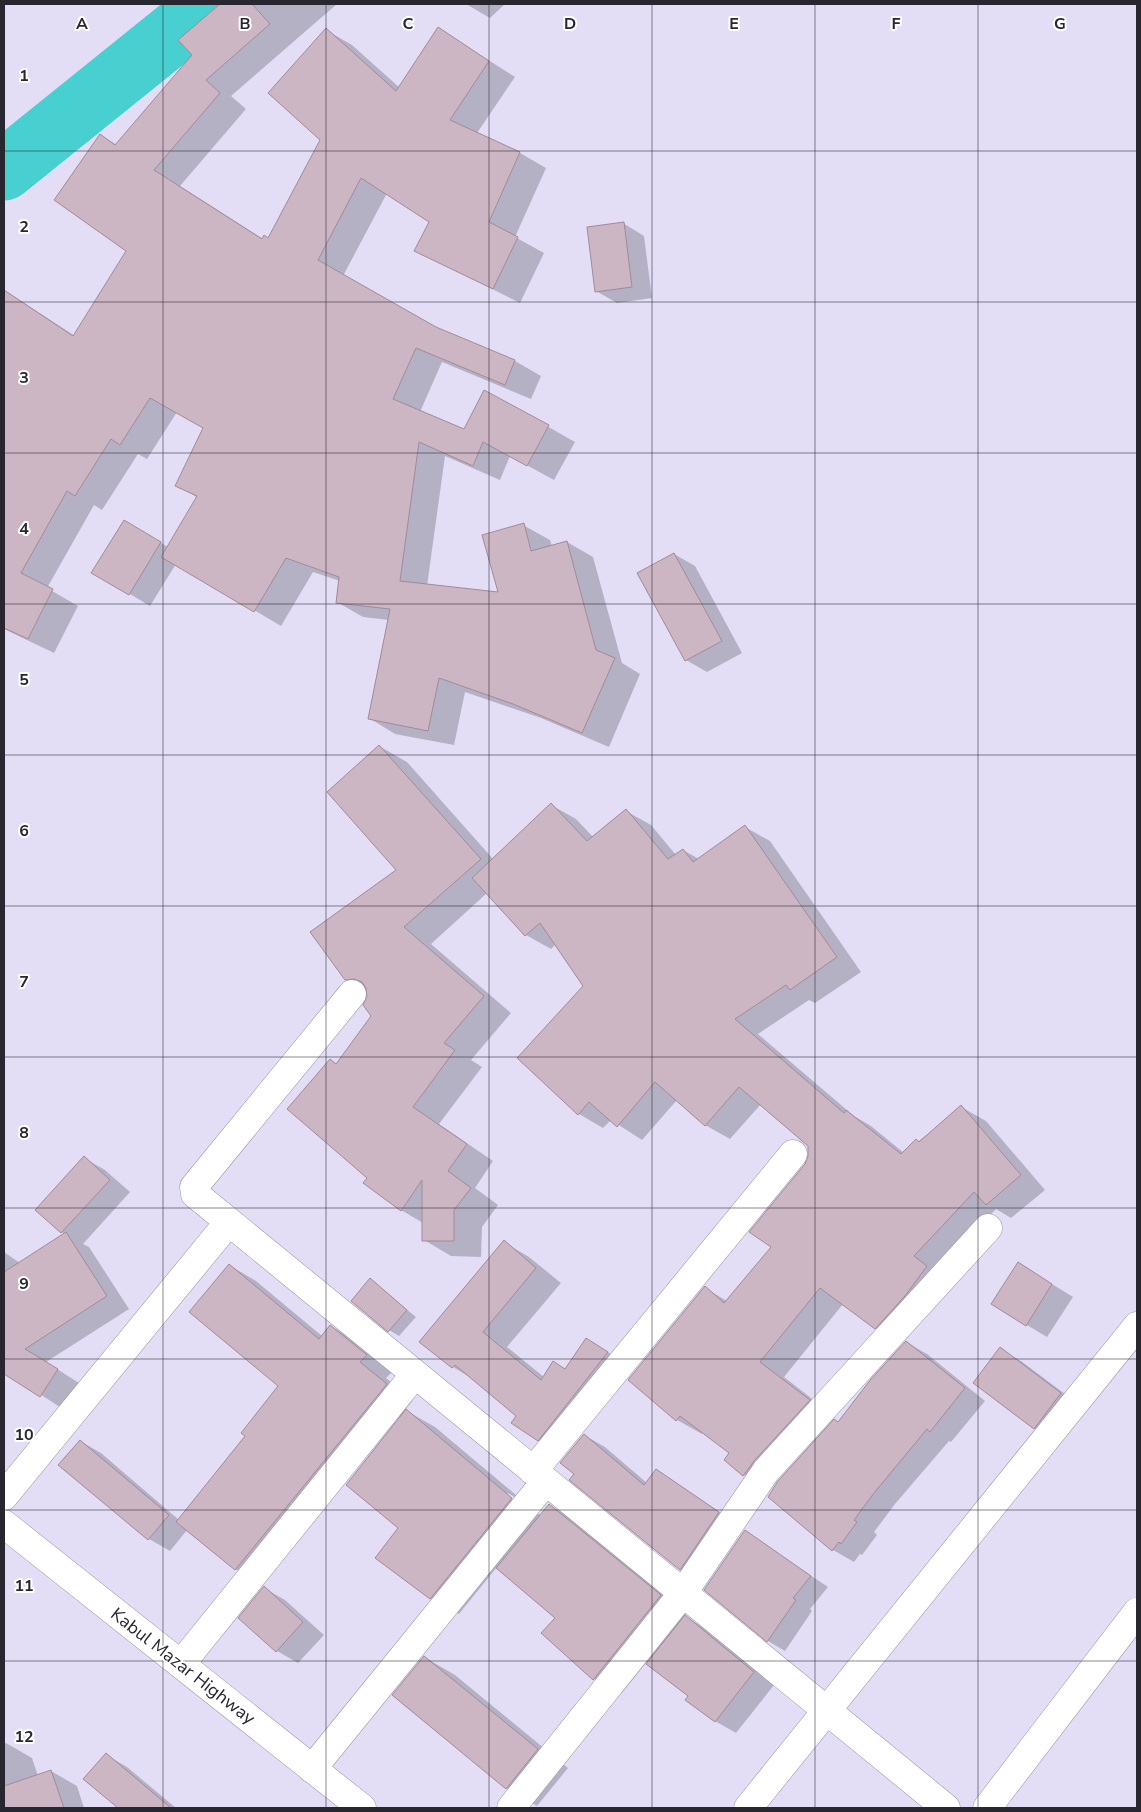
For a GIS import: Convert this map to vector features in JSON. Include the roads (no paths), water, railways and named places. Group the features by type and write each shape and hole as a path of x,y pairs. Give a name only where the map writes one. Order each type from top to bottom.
{"main road":[{"path":"352,994 194,1187 195,1194 946,1808"},
{"path":"312,1769 539,1476 793,1154"},
{"path":"4,1496 228,1222"},
{"path":"511,1808 683,1593 766,1471 988,1228"},
{"path":"748,1808 1137,1326"},
{"path":"181,1664 415,1374"},
{"name":"Kabul Mazar Highway","path":"4,1524 362,1808"},
{"path":"987,1808 1137,1612"}],"waterway":[{"path":"4,170 210,4"}]}
